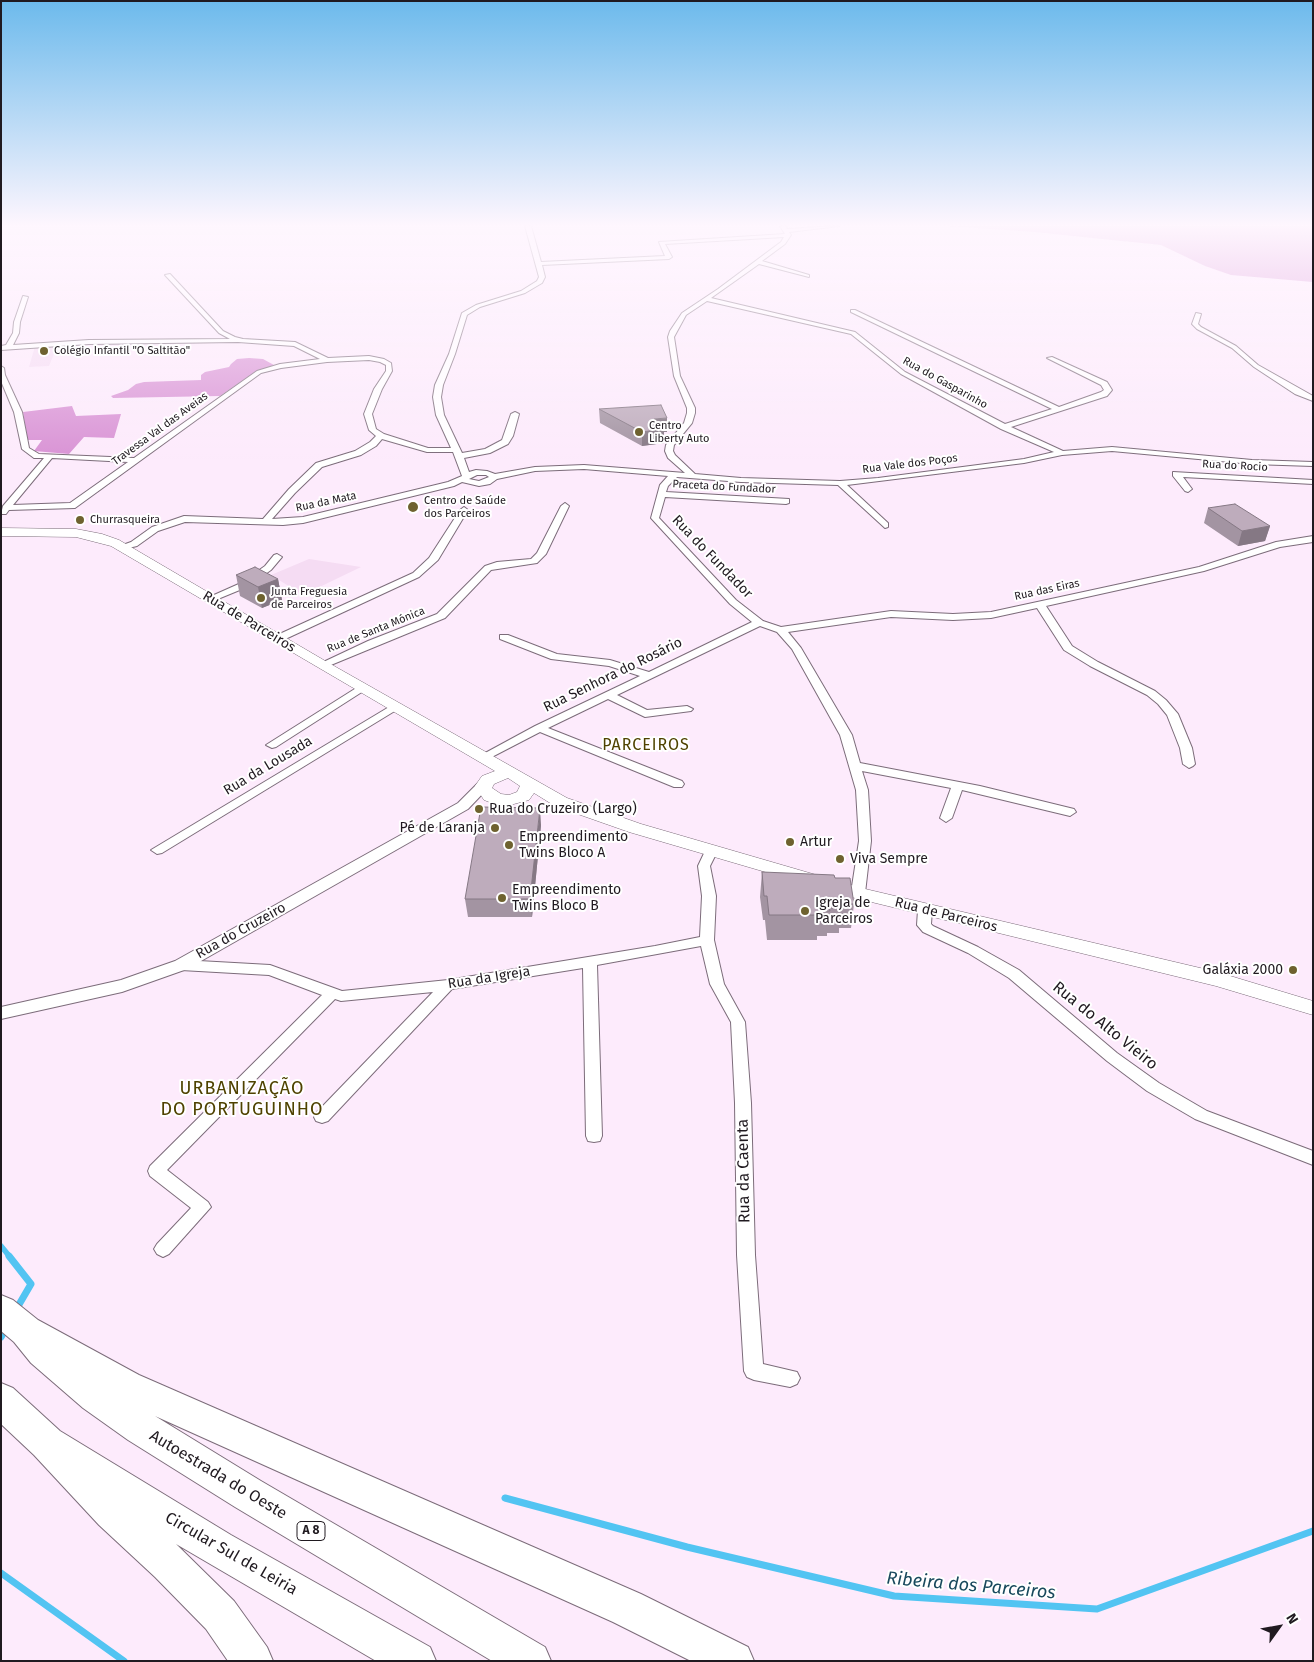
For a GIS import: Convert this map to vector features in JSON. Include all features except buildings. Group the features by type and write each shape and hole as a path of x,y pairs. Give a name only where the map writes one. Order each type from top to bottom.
{"highway":[{"name":"Autoestrada do Oeste","path":"14,1321 43,1352 104,1387 141,1428 248,1494 531,1661"},
{"path":"104,1387 136,1391 618,1604 734,1661"},
{"path":"1,1400 47,1443 112,1512 169,1563 220,1615 253,1661"},
{"name":"Circular Sul de Leiria","path":"47,1443 218,1548 416,1661"}],"main road":[{"name":"Rua de Parceiros","path":"1,532 76,532 119,545 361,688 561,802 635,828 858,893 1217,979 1313,1008"},
{"path":"482,758 487,793 498,799 561,802"},
{"path":"485,783 501,774 512,773"},
{"path":"517,799 526,793 529,784"}],"street":[{"path":"4,348 16,333 23,304"},
{"path":"195,304 221,332 242,341"},
{"path":"466,476 458,453 440,415 437,397 442,375 452,354 460,321 464,314 472,309 488,304"},
{"path":"693,476 671,456 669,451 670,445 688,424 691,413 691,408 677,376 671,337 673,330 684,314 699,304"},
{"name":"Rua do Gasparinho","path":"726,304 853,333 903,373 1004,427 1062,453"},
{"path":"853,312 1058,409"},
{"path":"1198,314 1195,324 1199,328 1234,347 1256,366 1313,399"},
{"path":"4,348 89,342 242,341 294,344 327,360"},
{"name":"Travessa Val das Aveias","path":"4,511 72,506 259,372 280,366 327,360 370,358 382,360 389,364 389,370 378,389 368,414 373,430 381,436"},
{"path":"1004,427 1104,394 1108,390 1104,384 1050,358"},
{"path":"1,368 2,375 18,412 26,449 37,456 136,460"},
{"path":"266,521 292,491 319,465 358,453 373,444 381,436 427,450 458,453 487,451 505,442 509,436 516,414"},
{"name":"Rua Vale dos Poços","path":"487,474 544,468 584,467 783,482 840,483 878,480 1024,461 1062,453 1126,449 1252,462 1313,464"},
{"path":"4,511 50,456"},
{"path":"487,474 487,482 466,476 487,474"},
{"name":"Rua do Fundador","path":"675,474 664,485 655,518 732,602 759,623 780,630"},
{"name":"Rua do Rocio","path":"1188,489 1176,474 1313,482"},
{"name":"Rua da Mata","path":"119,545 134,544 156,529 184,519 303,520 451,484 466,476"},
{"path":"840,483 885,525"},
{"name":"Praceta do Fundador","path":"661,494 786,501"},
{"name":"Rua de Santa Mónica","path":"322,665 441,616 488,568 534,561 541,554 565,506"},
{"path":"277,638 416,575 433,560 464,510"},
{"name":"Rua das Eiras","path":"780,630 892,614 953,617 991,614 1201,569 1279,544 1313,539"},
{"path":"210,599 244,585 268,568 277,557"},
{"path":"1040,605 1068,648 1094,664 1151,693 1162,702 1172,714 1186,748 1189,764"},
{"name":"Rua Senhora do Rosário","path":"482,758 608,694 759,623"},
{"path":"780,630 796,648 846,735 862,790 865,842 858,893"},
{"path":"504,637 555,657 610,663 649,675"},
{"path":"272,745 361,688"},
{"path":"608,694 644,714 687,709"},
{"name":"Rua da Lousada","path":"157,850 394,707"},
{"path":"539,728 678,784"},
{"path":"855,766 958,786 1070,812"},
{"name":"Rua do Cruzeiro","path":"1,1013 42,1006 122,986 181,965 463,806 485,783"},
{"path":"946,818 958,786"},
{"name":"Rua do Cruzeiro","path":"463,806 498,799"},
{"path":"707,940 709,896 704,866 712,850"},
{"name":"Rua do Alto Vieiro","path":"925,910 924,924 928,929 973,950 1014,974 1112,1057 1153,1087 1201,1115 1313,1158"},
{"name":"Rua da Igreja","path":"181,965 270,970 341,996 448,986 655,951 707,940"},
{"name":"Rua da Caenta","path":"707,940 717,984 738,1022 743,1103 746,1255 754,1371 790,1378"},
{"path":"590,962 594,1136"},
{"path":"322,1117 448,986"},
{"path":"162,1249 202,1207 156,1171 333,993"}],"shaded area":[{"name":"Colégio Infantil \"O Saltitão\"","path":"58,344 49,366 29,367 35,346"},
{"path":"237,359 263,359 274,365 255,372 220,396 113,398 111,396 144,382 201,380 201,375 205,372 229,367"},
{"path":"72,406 76,416 121,414 114,438 84,437 69,454 34,451 42,440 27,440 23,412"},
{"path":"309,559 361,567 303,595 271,575"}],"waterway":[{"name":"Ribeira dos Parceiros","path":"1,1246 10,1257"},
{"name":"Ribeira dos Parceiros","path":"9,1256 31,1284 17,1308"},
{"name":"Ribeira dos Parceiros","path":"1,1337 6,1328"},
{"name":"Ribeira dos Parceiros","path":"505,1498 687,1547 894,1596 1097,1609 1313,1531"},
{"name":"Ribeira dos Parceiros","path":"1,1573 124,1661"}],"place":[{"name":"Colégio Infantil \"O Saltitão\"","path":"44,351"},
{"name":"Centro Liberty Auto","path":"639,432"},
{"name":"Centro de Saúde dos Parceiros","path":"413,507"},
{"name":"Churrasqueira","path":"80,520"},
{"name":"Junta Freguesia de Parceiros","path":"261,598"},
{"name":"Rua do Cruzeiro (Largo)","path":"479,809"},
{"name":"Pé de Laranja","path":"495,828"},
{"name":"Artur","path":"790,842"},
{"name":"Empreendimento Twins Bloco A","path":"509,845"},
{"name":"Viva Sempre","path":"840,859"},
{"name":"Empreendimento Twins Bloco B","path":"502,898"},
{"name":"Igreja de Parceiros","path":"805,911"},
{"name":"Galáxia 2000","path":"1293,970"}],"district":[{"name":"PARCEIROS","path":"646,746"},
{"name":"URBANIZAÇÃO DO PORTUGUINHO","path":"242,1099"}]}
